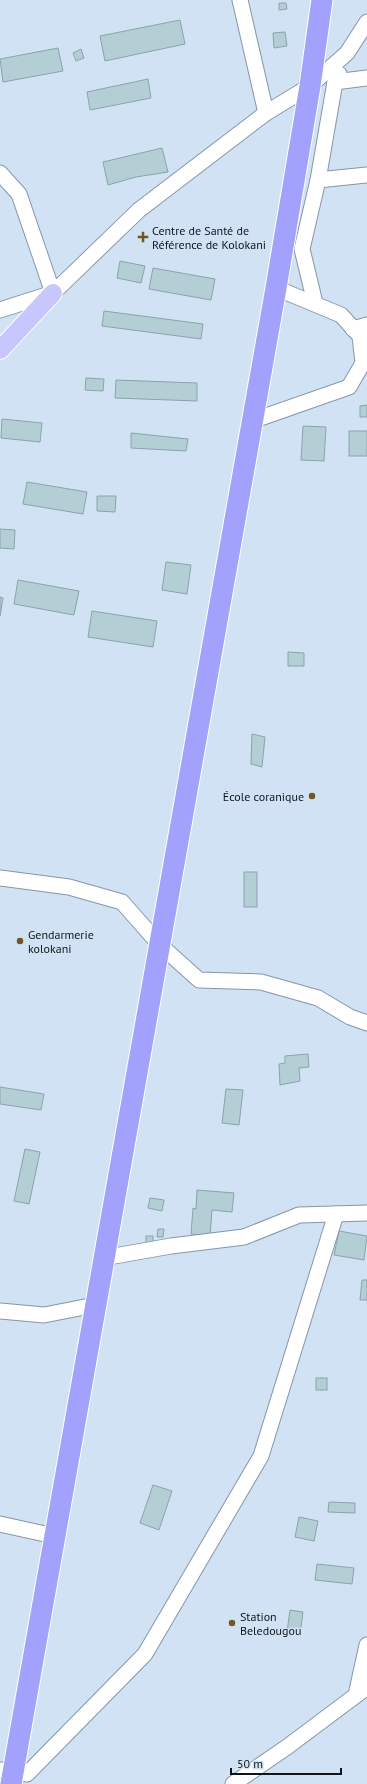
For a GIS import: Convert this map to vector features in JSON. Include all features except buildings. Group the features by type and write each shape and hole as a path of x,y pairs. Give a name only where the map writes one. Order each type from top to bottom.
{"highway":[{"path":"8,1776 54,1536 276,288 310,86 322,0"}],"main road":[{"path":"0,350 53,293"}],"street":[{"path":"240,0 266,113"},
{"path":"316,303 302,249 318,180 335,82 347,53 367,22"},
{"path":"0,310 53,293 139,210 266,113 310,86 347,53"},
{"path":"335,82 367,78"},
{"path":"0,173 19,194 53,293"},
{"path":"318,180 367,175"},
{"path":"252,421 349,387 360,379 363,363 360,327 341,314 276,288"},
{"path":"0,878 69,887 122,902 159,944 199,980 261,982 318,998 350,1017 367,1023"},
{"path":"104,1258 171,1246 244,1237 299,1214 367,1213"},
{"path":"8,1776 26,1774 145,1654 261,1456 336,1214"},
{"path":"0,1311 44,1315 95,1305"},
{"path":"0,1524 54,1536"},
{"path":"233,1784 362,1691 367,1645"}],"place":[{"name":"Centre de Santé de Référence de Kolokani","path":"143,237"},
{"name":"École coranique","path":"312,796"},
{"name":"Gendarmerie kolokani","path":"20,941"},
{"name":"Station Beledougou","path":"232,1623"}]}
